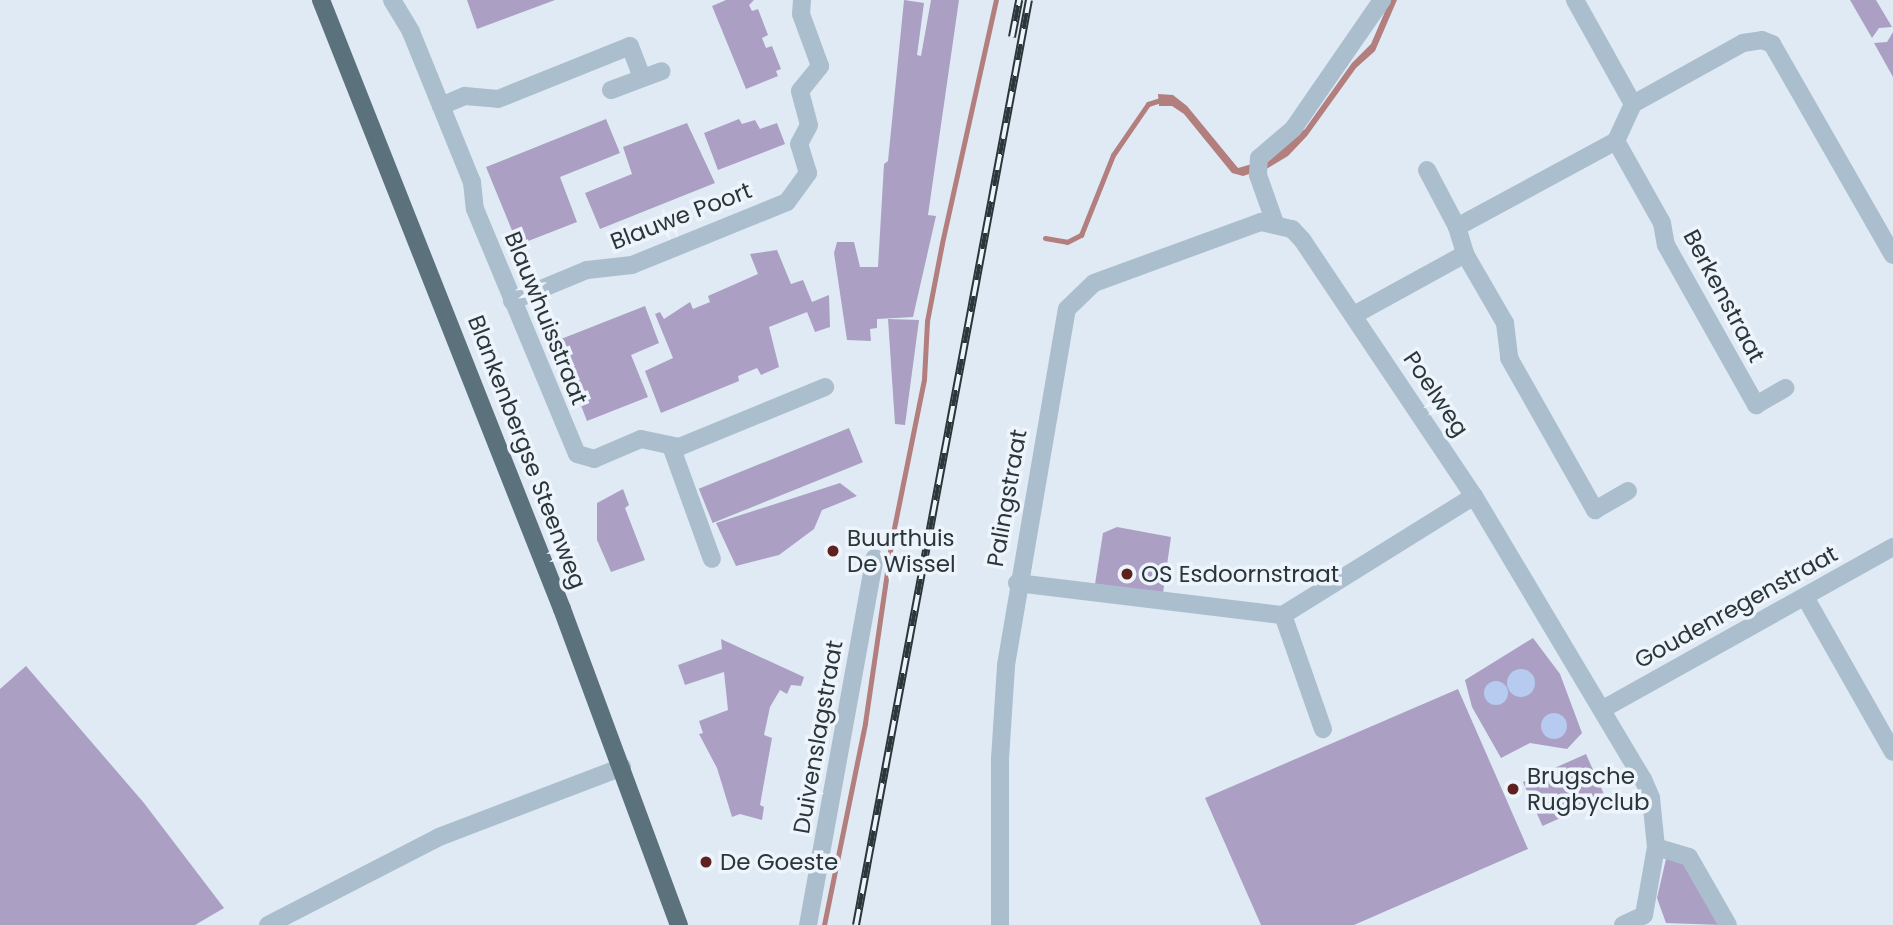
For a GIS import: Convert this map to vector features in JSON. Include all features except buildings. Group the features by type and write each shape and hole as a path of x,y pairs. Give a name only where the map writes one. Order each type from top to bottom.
{"main road":[{"name":"Blankenbergse Steenweg","path":"321,0 622,767 679,925"}],"street":[{"name":"Blauwhuisstraat","path":"392,0 411,32 512,300 577,454 594,459 641,439 679,447 825,387"},
{"name":"Blauwe Poort","path":"512,300 587,270 632,265 787,202 807,173 799,144 809,125 800,91 820,66 801,14 802,0"},
{"path":"1275,223 1258,175 1259,158 1293,128 1382,0"},
{"path":"1575,0 1633,104"},
{"path":"1457,227 1616,141 1633,104 1742,43 1762,40 1772,44 1893,256"},
{"path":"441,106 465,96 498,99 630,46 642,78"},
{"path":"611,90 662,71"},
{"name":"Berkenstraat","path":"1616,141 1662,223 1665,245 1756,405 1786,388"},
{"path":"1427,170 1457,227 1465,254 1505,324 1509,358 1595,510 1628,491"},
{"name":"Poelweg","path":"1275,223 1292,229 1303,240 1474,496 1603,709 1651,798 1656,847 1649,920"},
{"name":"Palingstraat","path":"1000,925 1000,759 1017,583 1068,309 1094,283 1244,225 1275,223"},
{"path":"1354,316 1465,254"},
{"path":"671,446 712,559"},
{"path":"1017,583 1283,615 1474,496"},
{"name":"Goudenregenstraat","path":"1603,709 1893,547"},
{"name":"Duivenslagstraat","path":"808,925 875,558"},
{"path":"1805,597 1893,752"},
{"path":"1283,615 1323,730"},
{"path":"268,925 449,832 622,767"},
{"path":"1656,847 1689,857 1728,925"},
{"path":"1623,925 1649,920"}],"shaded area":[{"path":"467,0 555,0 477,29"},
{"path":"726,0 754,0 749,5 752,11 758,9 768,35 762,38 766,48 772,46 781,69 776,71 778,76 746,89 712,6"},
{"path":"904,0 924,3 917,55 921,56 931,0 959,0 928,215 936,216 913,317 877,319 877,328 870,329 871,341 847,340 834,253 837,242 854,242 860,267 878,267 884,164 888,161"},
{"path":"1390,0 1397,0 1375,51 1356,68 1307,136 1288,156 1268,168 1243,176 1232,173 1184,114 1172,106 1159,106 1158,94 1173,95 1187,106 1238,168 1266,160 1305,129 1352,63 1371,44"},
{"path":"1850,0 1876,0 1892,27 1879,28 1872,38"},
{"path":"1893,32 1893,77 1874,43 1887,42"},
{"path":"606,119 620,153 560,177 577,222 518,245 486,167"},
{"path":"739,119 742,124 755,120 760,129 777,123 785,144 718,170 704,133"},
{"path":"687,123 715,183 600,229 585,193 632,174 623,147"},
{"path":"777,250 791,284 803,280 812,302 829,295 830,327 815,332 807,312 769,327 779,367 761,375 757,368 738,376 739,381 661,413 645,371 673,358 655,314 660,312 664,319 690,302 693,309 710,302 708,296 758,274 750,254"},
{"path":"645,306 659,343 631,355 648,397 587,421 556,341"},
{"path":"888,319 919,320 905,425 895,424"},
{"path":"849,428 863,462 713,523 699,489"},
{"path":"840,483 857,496 822,510 814,529 779,555 736,566 716,523"},
{"path":"623,489 629,505 625,508 645,560 611,572 597,540 597,503"},
{"path":"1117,527 1171,537 1163,593 1095,584 1103,533"},
{"path":"1533,638 1560,674 1582,733 1567,749 1530,743 1501,758 1472,707 1465,680"},
{"path":"721,639 804,677 801,686 791,685 787,694 780,690 770,707 764,735 772,738 760,805 764,807 762,820 740,814 732,817 717,768 699,734 703,733 699,721 728,710 724,672 685,685 678,665 722,649"},
{"path":"26,666 144,803 224,908 195,925 0,925 0,689"},
{"path":"1458,689 1528,849 1354,925 1261,925 1205,798"},
{"path":"1586,754 1606,798 1542,826 1523,782"},
{"path":"1666,859 1682,859 1722,925 1666,923 1657,898"}],"sand":[{"path":"1521,669 1531,673 1535,683 1531,693 1521,697 1511,693 1507,683 1511,673"},
{"path":"1496,681 1507,688 1508,693 1501,704 1496,705 1485,698 1484,693 1491,682"},
{"path":"1554,713 1563,717 1567,726 1563,735 1554,739 1545,735 1541,726 1545,717"}],"waterway":[{"path":"824,925 865,723 892,538 924,379 927,321 996,0"},
{"path":"1045,238 1067,242 1081,235 1113,155 1148,104 1163,99"}],"railway":[{"path":"1012,37 1019,0"},
{"path":"856,925 1029,0"}],"place":[{"name":"Buurthuis De Wissel","path":"833,551"},
{"name":"OS Esdoornstraat","path":"1127,574"},
{"name":"Brugsche Rugbyclub","path":"1513,789"},
{"name":"De Goeste","path":"706,862"}]}
